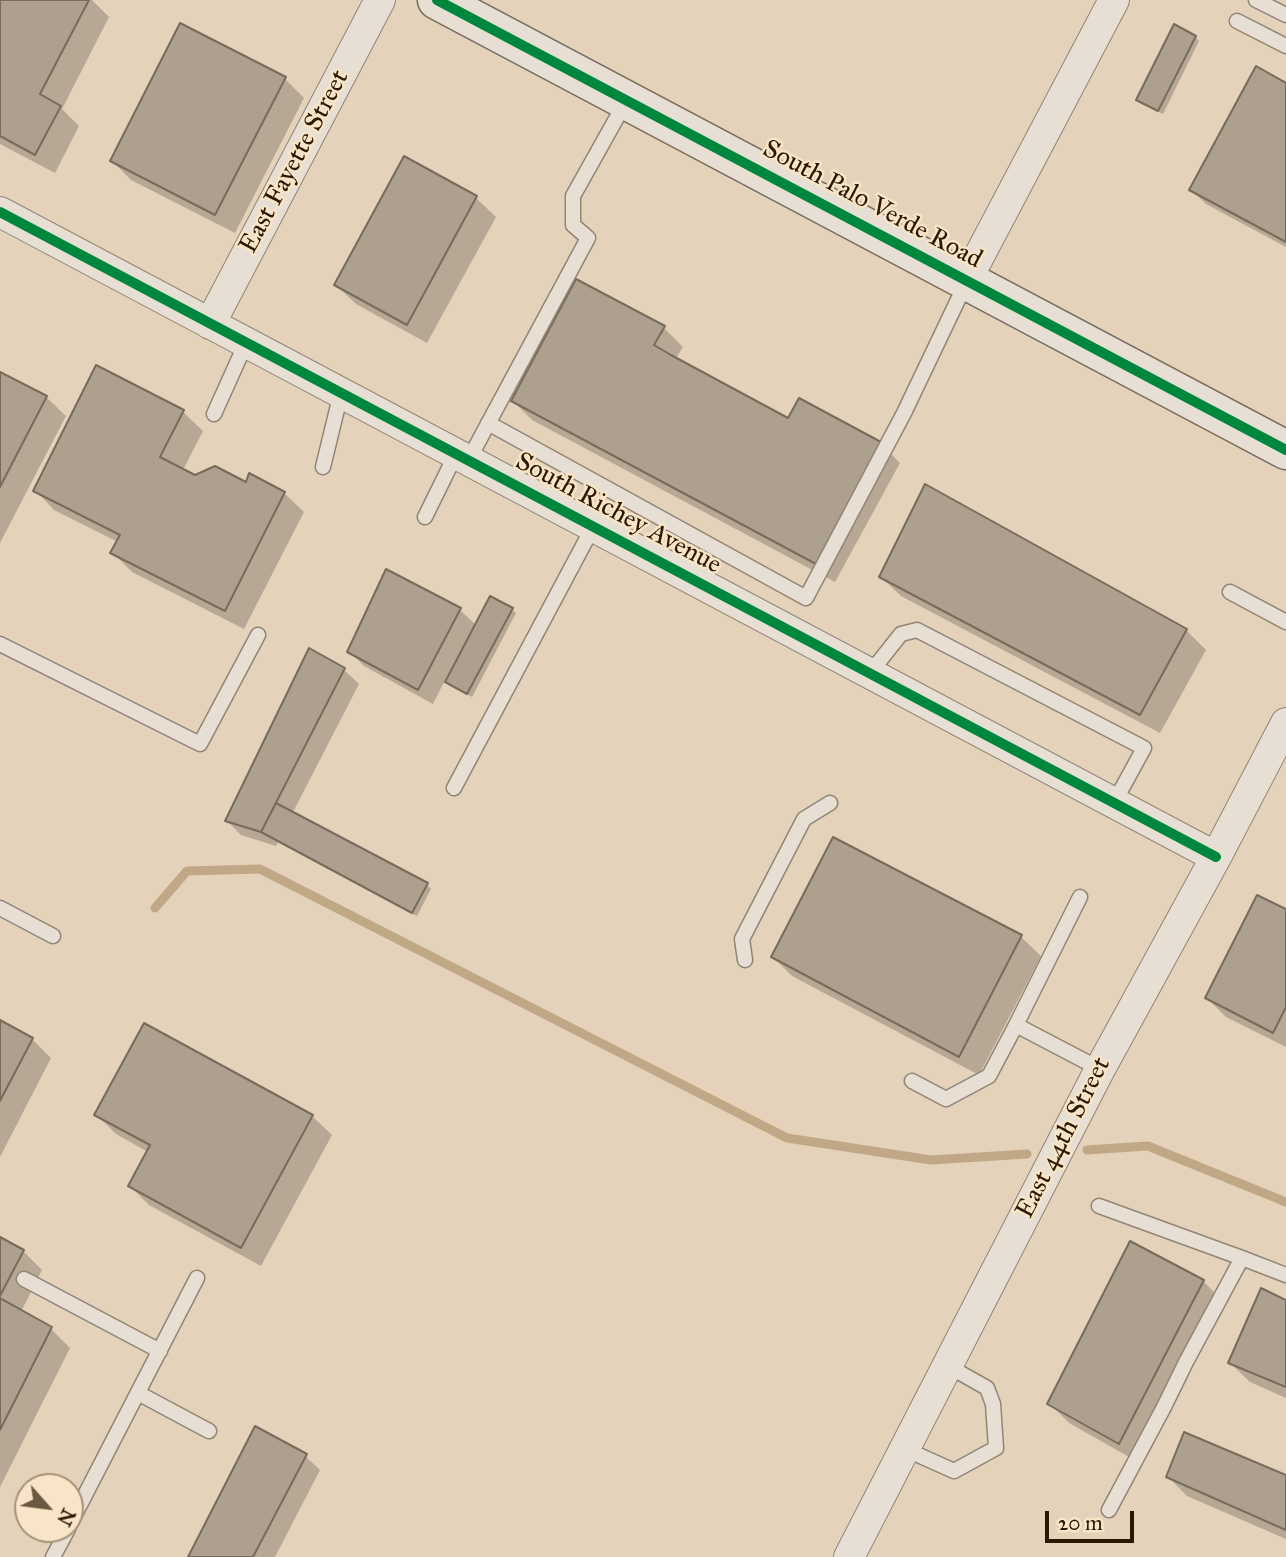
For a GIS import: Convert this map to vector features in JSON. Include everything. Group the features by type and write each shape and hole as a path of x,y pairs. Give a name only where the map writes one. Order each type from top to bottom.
{"main road":[{"name":"South Palo Verde Road","path":"437,0 1286,450"}],"street":[{"name":"East Fayette Street","path":"210,324 380,0"},
{"path":"966,281 1114,0"},
{"name":"South Richey Avenue","path":"0,212 1216,857"},
{"name":"East 44th Street","path":"849,1557 1100,1069 1286,723"}],"lane":[{"path":"1256,0 1286,15"},
{"path":"1237,21 1286,46"},
{"path":"425,517 462,458 488,423 587,238 573,225 573,197 626,101"},
{"path":"488,423 806,598 904,413 966,281"},
{"path":"215,414 246,343"},
{"path":"323,467 341,393"},
{"path":"454,788 593,527"},
{"path":"1230,592 1286,622"},
{"path":"870,673 901,634 917,630 1144,748 1114,803"},
{"path":"0,644 200,744 258,635"},
{"path":"745,960 741,939 804,819 830,803"},
{"path":"912,1081 946,1099 989,1076 1080,897"},
{"path":"0,908 53,936"},
{"path":"1016,1025 1100,1069"},
{"path":"1099,1206 1286,1275"},
{"path":"1109,1510 1242,1258"},
{"path":"84,1498 197,1278"},
{"path":"24,1279 160,1351"},
{"path":"905,1449 954,1471 996,1448 993,1405 987,1388 948,1366"},
{"path":"138,1393 209,1431"}],"building":[{"path":"0,0 89,0 40,94 61,106 35,155 0,136"},
{"path":"180,23 286,77 215,215 110,161"},
{"path":"1174,24 1196,36 1158,111 1136,100"},
{"path":"1256,66 1286,83 1286,242 1189,190"},
{"path":"404,156 477,196 407,325 334,285"},
{"path":"576,279 665,326 654,345 788,418 799,398 881,442 816,564 511,401"},
{"path":"96,365 184,410 160,457 195,475 215,466 246,482 249,473 285,492 225,611 110,553 120,535 33,491"},
{"path":"0,372 47,396 0,487"},
{"path":"925,484 1187,629 1140,715 879,577"},
{"path":"386,569 461,608 418,690 347,652"},
{"path":"490,596 513,608 467,694 445,682"},
{"path":"309,648 345,668 261,832 225,821"},
{"path":"276,803 428,883 412,913 261,832"},
{"path":"833,837 1022,935 959,1057 771,957"},
{"path":"1257,895 1286,909 1286,1007 1273,1033 1205,998"},
{"path":"0,1020 33,1038 0,1101"},
{"path":"144,1023 313,1115 241,1248 128,1186 150,1145 94,1115"},
{"path":"0,1237 24,1250 0,1296"},
{"path":"1130,1241 1204,1280 1119,1444 1047,1404"},
{"path":"1261,1288 1286,1300 1286,1387 1228,1363"},
{"path":"0,1298 52,1327 0,1430"},
{"path":"255,1426 307,1454 253,1557 188,1557"},
{"path":"1184,1432 1286,1475 1286,1530 1166,1477"}],"waterway":[{"path":"155,908 187,871 260,869 787,1138 931,1160 1027,1154"},
{"path":"1087,1150 1148,1146 1286,1202"}],"cycle path":[{"path":"437,0 1286,450"},
{"path":"0,212 1216,857"}]}
